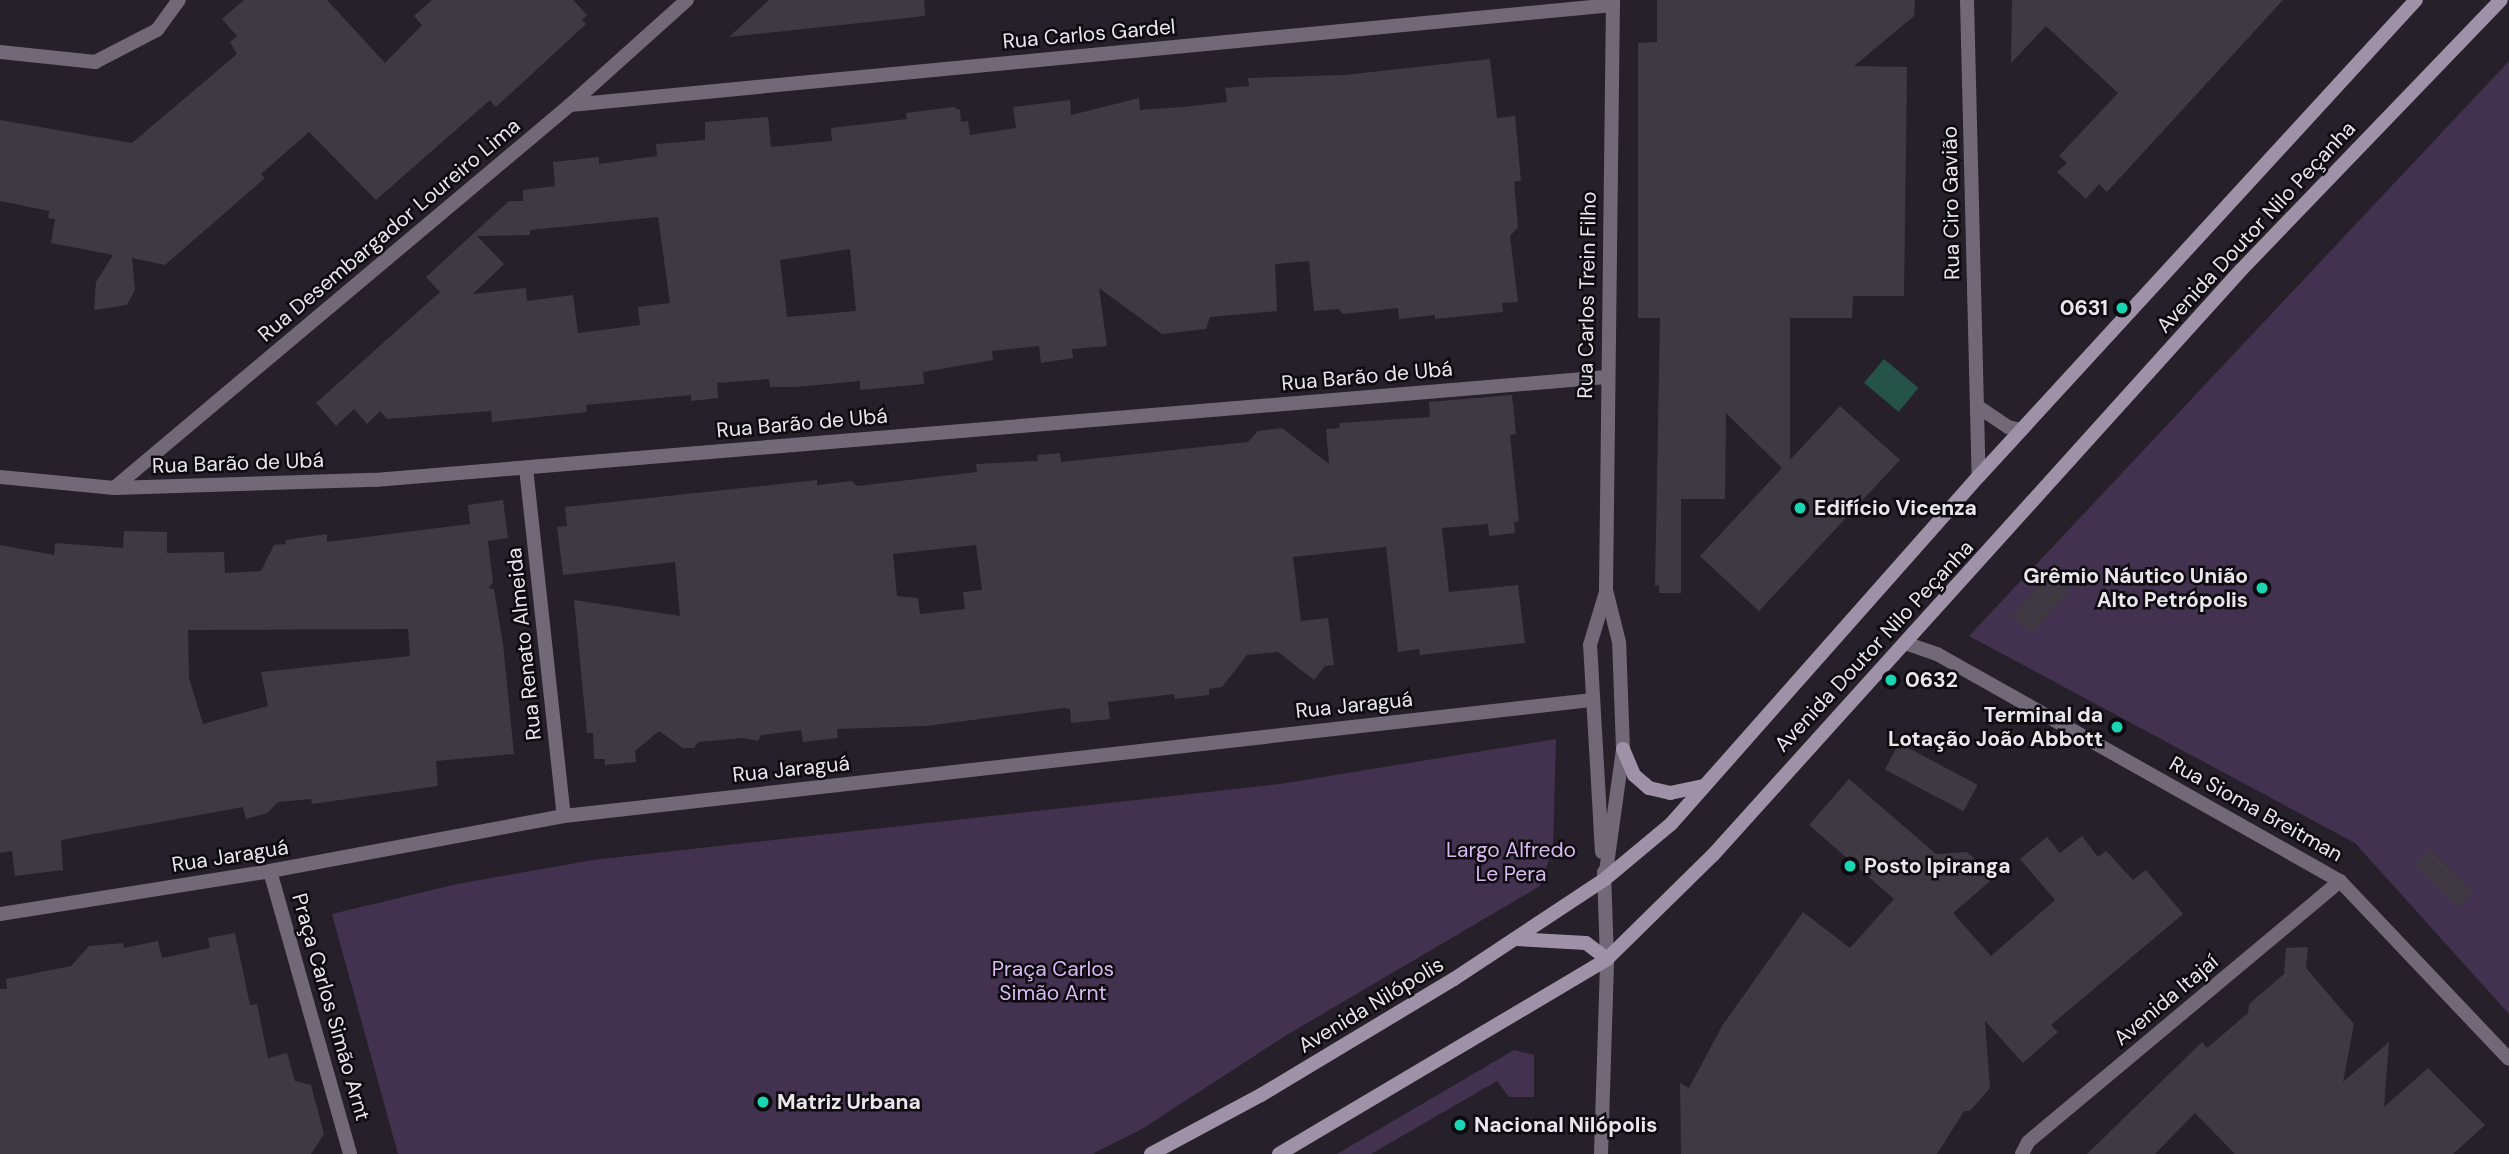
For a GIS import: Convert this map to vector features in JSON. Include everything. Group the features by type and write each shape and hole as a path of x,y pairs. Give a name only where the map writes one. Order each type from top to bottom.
{"main road":[{"name":"Avenida Doutor Nilo Peçanha","path":"1605,879 1671,824 1979,476 2416,0"},
{"name":"Avenida Doutor Nilo Peçanha","path":"1607,959 1713,855 2242,269 2501,0"},
{"path":"1623,749 1634,775 1649,788 1670,793 1704,786"},
{"name":"Avenida Nilópolis","path":"1151,1154 1261,1095 1517,939 1605,879"},
{"path":"1279,1154 1607,959 1586,943 1517,939"}],"street":[{"path":"0,52 95,62 156,30 179,0"},
{"name":"Rua Desembargador Loureiro Lima","path":"114,488 570,105 687,0"},
{"name":"Rua Ciro Gavião","path":"1967,0 1979,476"},
{"name":"Rua Carlos Gardel","path":"570,105 1613,3"},
{"name":"Rua Carlos Trein Filho","path":"1605,879 1623,749 1619,642 1606,590 1613,3"},
{"name":"Rua Barão de Ubá","path":"0,477 114,488 375,480 1607,377"},
{"path":"1977,406 2008,427 2021,430"},
{"name":"Rua Renato Almeida","path":"526,468 564,816"},
{"name":"Rua Carlos Trein Filho","path":"1606,590 1590,645 1605,879 1607,959"},
{"name":"Rua Sioma Breitman","path":"1920,627 1937,654"},
{"name":"Rua Sioma Breitman","path":"1905,643 1937,654 2340,881 2509,1059"},
{"name":"Rua Jaraguá","path":"0,914 270,872 564,816 1592,700"},
{"name":"Praça Carlos Simão Arnt","path":"270,872 350,1154"},
{"name":"Avenida Itajaí","path":"2022,1154 2028,1142 2340,881"},
{"path":"1601,1154 1607,959"}],"green space":[{"name":"Grêmio Náutico União Alto Petrópolis","path":"2509,61 2509,1014 2355,843 1969,636"},
{"name":"Praça Carlos Simão Arnt","path":"1556,739 1553,847 1540,886 1285,1036 1142,1129 1092,1154 398,1154 332,914 457,884 593,860 1280,784"},
{"path":"1514,1050 1534,1055 1534,1097 1509,1097 1497,1081 1371,1154 1337,1154"}],"shaded area":[{"path":"1884,359 1918,388 1899,412 1864,383"}],"building":[{"path":"244,0 327,0 385,63 422,25 414,16 432,0 573,0 587,15 582,20 586,24 496,107 490,100 376,200 309,132 261,174 265,178 165,265 132,258 135,290 127,305 94,310 96,282 113,255 51,243 55,219 48,218 49,211 0,201 0,120 132,143 237,54 230,42 237,36 222,19"},
{"path":"769,0 924,0 925,16 729,37"},
{"path":"1657,0 1915,0 1914,16 1854,66 1907,67 1904,296 1853,296 1852,318 1790,318 1790,460 1840,406 1900,460 1759,611 1700,556 1782,468 1726,413 1725,499 1681,499 1681,593 1659,593 1659,585 1655,586 1660,318 1638,318 1638,43 1657,42"},
{"path":"2012,0 2283,0 2107,192 2099,184 2086,199 2057,172 2067,163 2059,156 2118,93 2046,26 2011,63"},
{"path":"1490,59 1497,118 1515,116 1521,181 1514,182 1518,227 1510,236 1518,302 1502,303 1503,312 1435,319 1435,315 1399,319 1398,308 1343,314 1339,309 1314,311 1309,261 1275,264 1277,311 1210,317 1206,329 1162,334 1099,288 1107,346 1072,349 1073,358 1041,363 1039,346 992,351 993,360 923,372 924,384 860,390 860,381 795,387 770,387 769,379 717,383 718,398 691,401 691,395 586,405 587,412 492,422 491,411 387,419 380,411 367,424 354,409 336,426 316,403 440,292 426,277 509,201 523,201 523,190 555,186 553,162 599,157 599,164 657,156 656,144 705,140 705,122 768,117 771,147 832,141 831,128 907,119 906,113 953,107 960,110 961,122 968,121 970,135 1016,128 1013,107 1070,100 1071,115 1139,98 1140,110 1182,107 1227,102 1225,88 1249,86 1248,78 1344,75","holes":["658,217 670,303 638,307 640,325 578,333 573,295 527,301 526,288 473,294 504,264 477,236 530,235 530,230","850,249 856,311 787,317 780,260"]},
{"path":"1512,395 1516,434 1510,435 1519,521 1514,522 1515,533 1489,536 1488,524 1442,528 1449,592 1518,585 1525,643 1420,655 1419,649 1398,652 1386,547 1293,557 1301,621 1328,618 1334,665 1325,666 1314,680 1278,652 1247,655 1222,687 1209,689 1209,695 1175,699 1174,694 1108,702 1110,719 1071,723 1070,709 1064,708 926,726 837,729 838,738 803,742 801,730 761,735 758,741 743,738 698,742 694,748 683,748 659,731 635,751 636,762 605,765 605,759 594,759 593,733 587,733 574,600 680,616 675,562 563,575 557,527 567,526 565,507 817,480 817,485 852,481 857,486 977,472 976,464 1038,461 1037,455 1060,453 1061,462 1248,442 1258,431 1282,428 1329,464 1326,429 1340,428 1339,423 1430,417 1429,402","holes":["976,545 982,590 963,592 965,609 920,614 918,598 897,596 893,554"]},
{"path":"503,500 508,538 488,541 493,583 488,588 494,589 503,644 514,754 436,761 438,786 312,804 311,799 278,802 267,813 246,819 243,807 61,840 63,870 15,876 12,851 0,853 0,545 54,555 55,543 123,548 124,531 167,532 167,553 224,552 225,573 261,571 274,545 286,544 285,540 327,534 327,542 470,524 468,505","holes":["408,629 410,656 261,672 268,706 203,724 189,678 188,630"]},
{"path":"2050,573 2070,591 2032,633 2012,615"},
{"path":"1899,743 1978,785 1963,811 1885,769"},
{"path":"1849,779 1936,854 1967,852 1995,877 1953,913 1991,956 2055,900 2020,859 2047,837 2060,853 2082,836 2098,857 2106,851 2133,880 2146,870 2183,914 2051,1025 2058,1032 2023,1063 1985,1021 1990,1088 1970,1111 1964,1111 1937,1154 1681,1154 1680,1083 1689,1088 1722,1026 1803,912 1850,948 1894,899 1809,825"},
{"path":"2429,849 2474,892 2458,908 2414,865"},
{"path":"235,933 250,1005 257,1004 268,1058 287,1053 295,1081 311,1085 324,1134 311,1154 0,1154 0,989 7,989 6,979 71,966 89,946 123,943 124,948 158,941 162,958 210,948 208,938"},
{"path":"2308,947 2306,968 2354,1024 2343,1082 2389,1042 2384,1107 2428,1068 2485,1125 2453,1154 2235,1154 2195,1113 2155,1154 2087,1154 2202,1042 2207,1048 2248,1013 2249,1004 2284,974 2286,948"}],"place":[{"name":"0631","path":"2122,308"},
{"name":"Edifício Vicenza","path":"1800,508"},
{"name":"Grêmio Náutico União Alto Petrópolis","path":"2262,588"},
{"name":"0632","path":"1891,680"},
{"name":"Terminal da Lotação João Abbott","path":"2117,727"},
{"name":"Posto Ipiranga","path":"1850,866"},
{"name":"Matriz Urbana","path":"763,1102"},
{"name":"Nacional Nilópolis","path":"1460,1125"}],"park label":[{"name":"Largo Alfredo Le Pera","path":"1511,862"}]}
